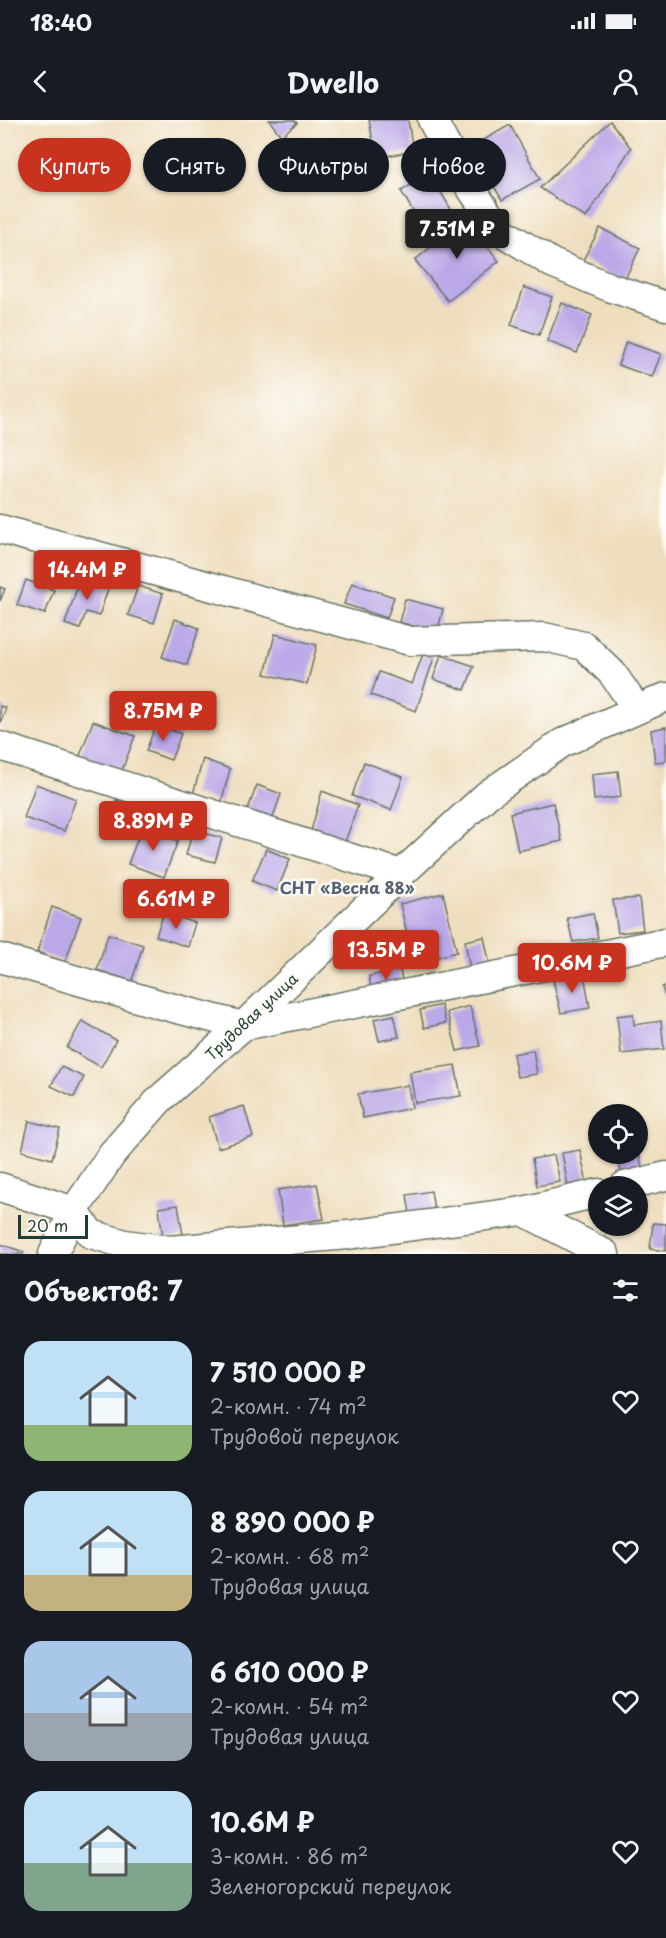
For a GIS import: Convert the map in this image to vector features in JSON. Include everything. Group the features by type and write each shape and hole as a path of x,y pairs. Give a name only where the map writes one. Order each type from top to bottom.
{"street":[{"path":"432,120 462,175 499,230 552,263 609,287 666,306"},
{"path":"0,529 410,641 544,638 584,646 612,673 637,709"},
{"name":"Трудовая улица","path":"53,1254 74,1211 112,1154 160,1099 243,1026 487,795 561,743 666,697"},
{"path":"0,746 401,874"},
{"path":"0,958 243,1026 666,942"},
{"path":"648,1180 666,1176"},
{"path":"0,1187 74,1211 91,1234 125,1244 170,1250 349,1244 523,1211 588,1195"},
{"path":"523,1211 604,1254"}],"building":[{"path":"269,120 294,120 297,123 281,136"},
{"path":"369,120 408,120 411,138 401,138 401,153 389,156 389,138 372,138"},
{"path":"610,121 631,148 586,218 540,188"},
{"path":"510,125 540,179 502,200 497,192 506,192 506,138 487,138"},
{"path":"402,192 441,192 455,216 426,233"},
{"path":"466,219 499,261 448,301 415,260"},
{"path":"600,228 640,248 624,281 583,260"},
{"path":"524,287 552,297 539,335 511,325"},
{"path":"562,303 592,315 577,353 547,341"},
{"path":"626,342 661,354 652,377 618,365"},
{"path":"81,576 109,586 99,616 86,612 80,629 65,624"},
{"path":"26,580 54,590 45,614 17,605"},
{"path":"352,583 394,597 387,618 344,604"},
{"path":"138,586 163,594 154,623 128,615"},
{"path":"0,587 5,589 0,601"},
{"path":"405,599 443,609 437,633 399,622"},
{"path":"175,619 199,628 187,665 162,657"},
{"path":"275,634 317,645 307,684 265,674"},
{"path":"423,654 434,658 416,711 371,695 379,672 412,684"},
{"path":"441,655 474,666 465,690 433,679"},
{"path":"0,706 6,708 0,724"},
{"path":"93,721 135,736 121,773 79,758"},
{"path":"156,724 181,734 171,760 146,751"},
{"path":"666,727 666,761 655,762 651,730"},
{"path":"203,759 230,769 221,803 193,794"},
{"path":"364,762 403,777 391,810 352,796"},
{"path":"618,771 621,797 594,800 592,774"},
{"path":"36,784 76,799 64,831 24,818"},
{"path":"257,785 281,794 271,823 246,814"},
{"path":"322,791 358,805 345,842 311,831"},
{"path":"116,800 136,808 126,835 106,828"},
{"path":"553,803 562,841 518,851 510,813"},
{"path":"142,827 178,841 164,877 128,864"},
{"path":"193,830 222,838 215,862 186,855"},
{"path":"266,849 290,859 277,891 252,881"},
{"path":"443,893 457,952 414,963 400,904"},
{"path":"639,898 643,930 618,933 613,900"},
{"path":"52,907 81,917 65,962 37,952"},
{"path":"164,912 195,923 188,947 156,936"},
{"path":"593,913 598,938 573,942 567,918"},
{"path":"108,934 143,945 132,981 97,970"},
{"path":"484,937 491,970 471,974 465,941"},
{"path":"400,970 403,986 371,991 369,976"},
{"path":"584,974 590,1008 561,1013 553,980"},
{"path":"666,986 666,1000 662,987"},
{"path":"441,1005 446,1023 424,1028 420,1010"},
{"path":"470,1006 480,1046 457,1051 447,1012"},
{"path":"633,1014 634,1025 661,1021 664,1049 621,1054 617,1016"},
{"path":"394,1015 399,1037 379,1041 374,1019"},
{"path":"82,1021 116,1040 101,1067 67,1048"},
{"path":"533,1050 537,1074 517,1077 513,1054"},
{"path":"455,1065 461,1096 415,1103 410,1072"},
{"path":"61,1067 84,1077 74,1097 51,1086"},
{"path":"408,1085 412,1108 363,1118 358,1094"},
{"path":"244,1106 253,1137 218,1148 209,1117"},
{"path":"29,1121 60,1129 52,1159 22,1151"},
{"path":"580,1150 587,1184 568,1187 562,1153"},
{"path":"554,1155 560,1182 537,1186 532,1159"},
{"path":"620,1164 641,1164 642,1167 621,1172"},
{"path":"317,1184 324,1219 283,1225 278,1190"},
{"path":"431,1191 435,1216 411,1220 407,1195"},
{"path":"178,1205 183,1235 163,1238 159,1208"},
{"path":"653,1223 666,1224 666,1251 650,1249"},
{"path":"0,1244 24,1252 23,1254 0,1254"}],"district":[{"name":"СНТ «Весна 88»","path":"347,887"}]}
